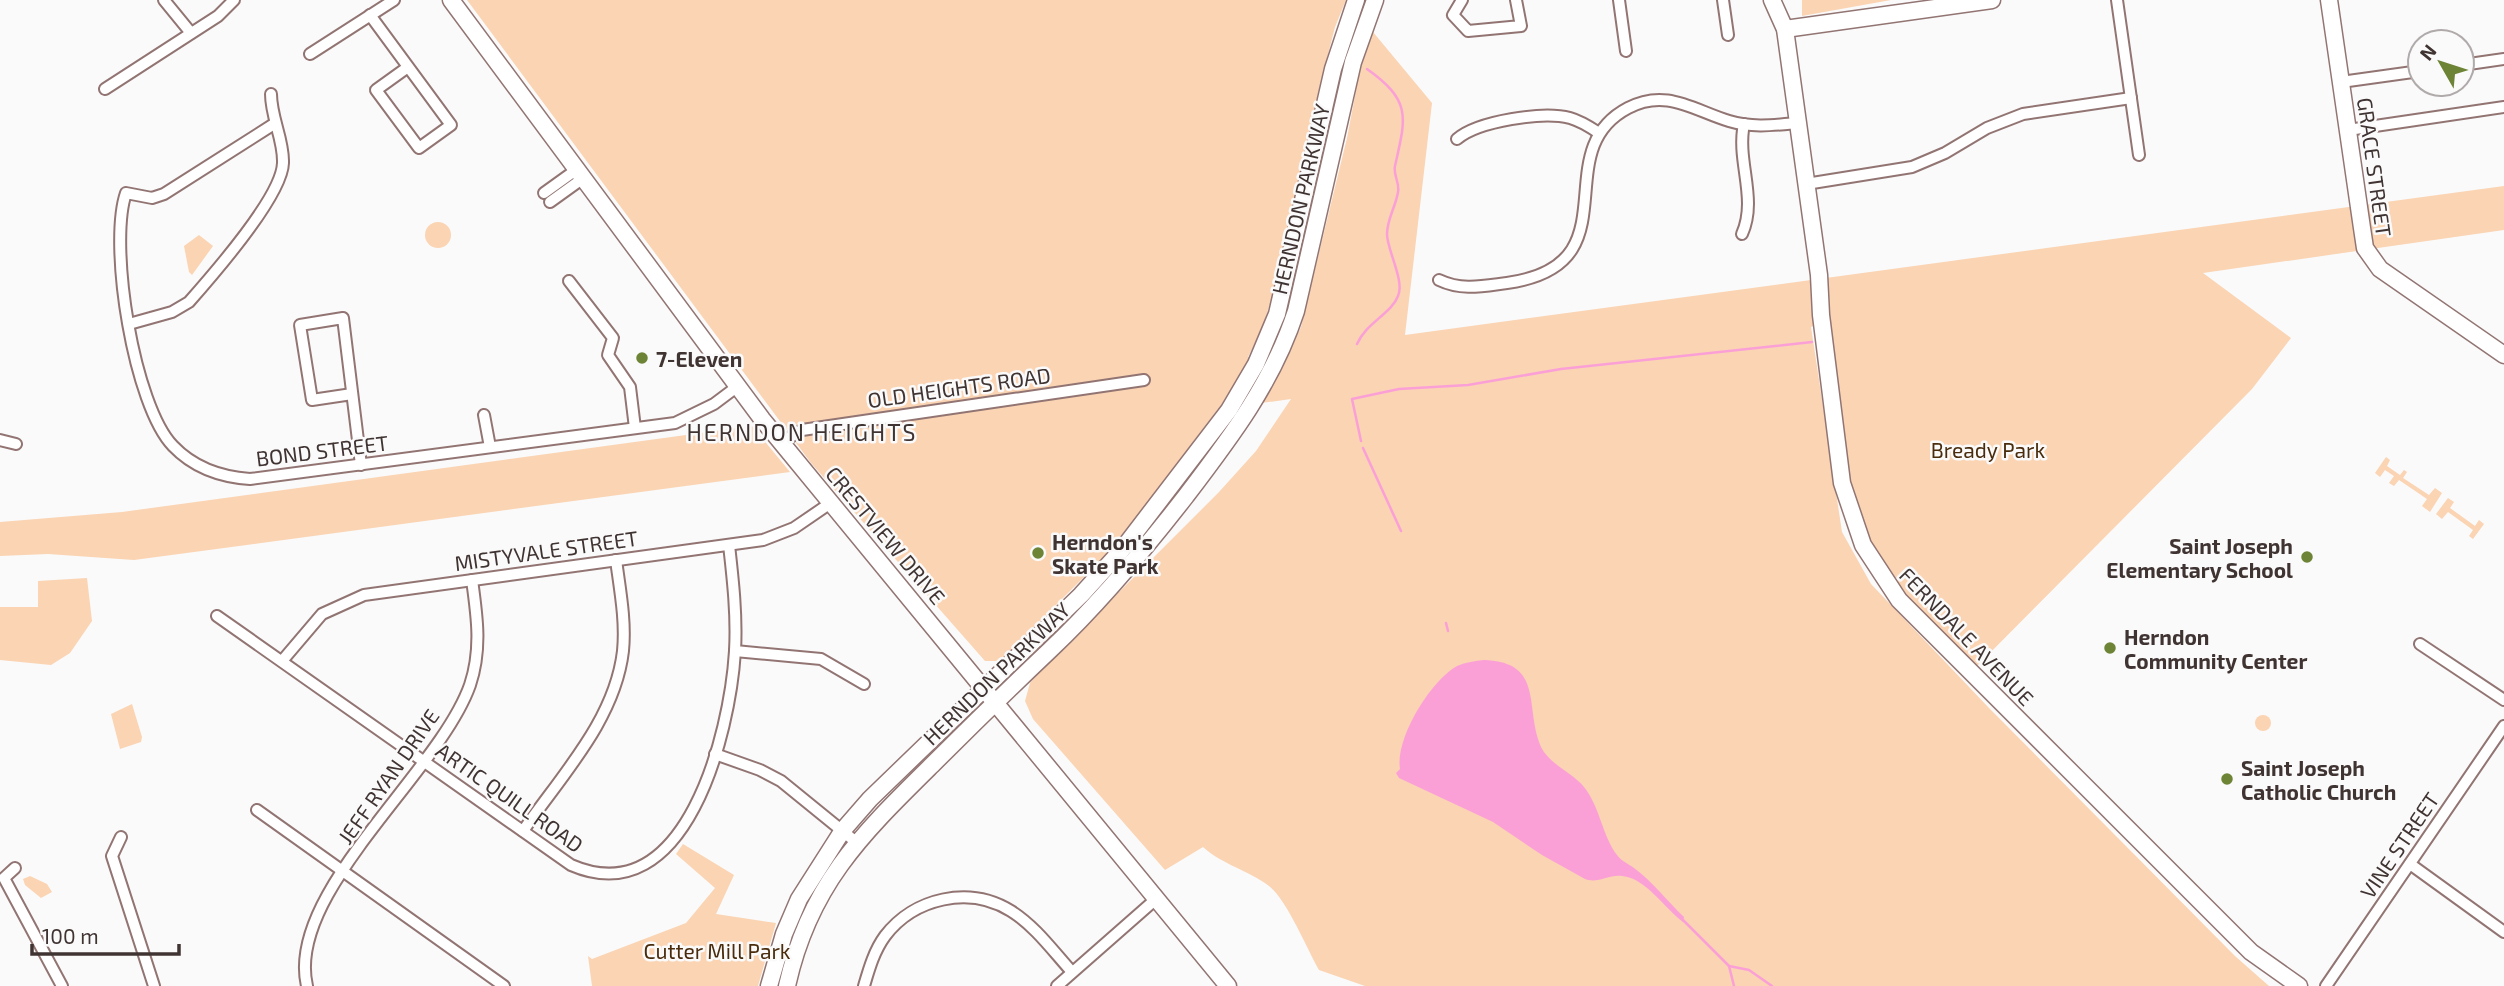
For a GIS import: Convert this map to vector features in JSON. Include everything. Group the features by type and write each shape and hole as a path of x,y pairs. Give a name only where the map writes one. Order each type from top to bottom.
{"main road":[{"name":"CRESTVIEW DRIVE","path":"451,0 579,175 782,442 1228,986"},
{"name":"HERNDON PARKWAY","path":"787,986 801,938 815,905 856,842 1121,551 1229,410 1256,364 1277,314 1333,69 1356,0"},
{"name":"HERNDON PARKWAY","path":"769,986 794,908 842,830 991,694 1077,624 1134,562 1234,434 1272,372 1296,311 1355,55 1375,0"},
{"name":"FERNDALE AVENUE","path":"1772,0 1785,29 1842,483 1856,530 1874,565 1899,600 2242,943 2272,969 2299,986"},
{"path":"1785,29 1918,5 1992,0"},
{"name":"GRACE STREET","path":"2329,0 2369,257 2380,269 2504,354"}],"street":[{"path":"164,0 191,33"},
{"path":"105,89 218,16 234,0"},
{"path":"310,54 394,0"},
{"path":"1461,0 1453,15 1468,31 1521,26 1516,0"},
{"path":"1619,0 1626,51"},
{"path":"1723,0 1728,35"},
{"path":"2117,0 2139,155"},
{"path":"370,15 451,125 419,148 376,90 408,67"},
{"path":"2476,63 2504,59"},
{"path":"2341,82 2406,73"},
{"path":"130,324 173,312 189,302 273,195 283,164 274,124 271,94"},
{"path":"1806,184 1912,167 1952,149 1987,128 2023,114 2131,98"},
{"path":"1439,280 1470,288 1528,280 1553,269 1563,260 1580,235 1589,157 1600,133 1626,108 1666,99 1691,104 1744,124 1798,123"},
{"path":"2348,130 2504,107"},
{"path":"1457,139 1483,125 1544,116 1569,118 1600,133"},
{"name":"BOND STREET","path":"274,124 164,194 152,198 126,193 119,222 130,324 153,417 171,444 198,465 230,477 250,479 675,423 694,416 738,386"},
{"path":"1742,234 1749,205 1741,145 1744,124"},
{"path":"547,197 579,175"},
{"path":"569,281 612,338 608,355 630,387 635,428"},
{"path":"352,394 312,400 300,325 343,318 361,465"},
{"name":"OLD HEIGHTS ROAD","path":"782,442 802,430 1144,380"},
{"path":"484,415 490,447"},
{"path":"0,440 16,444"},
{"name":"MISTYVALE STREET","path":"282,661 309,626 328,610 349,599 729,545 780,535 831,502"},
{"name":"ARTIC QUILL ROAD","path":"217,616 523,831 585,871 612,875 639,869 670,846 699,795 715,754 730,696 735,651 735,592 729,545"},
{"path":"523,831 597,726 615,688 623,649 624,628 616,560"},
{"name":"JEFF RYAN DRIVE","path":"307,986 305,962 310,930 322,902 461,704 475,666 479,629 472,580"},
{"path":"2420,644 2504,699"},
{"path":"735,651 821,659 864,684"},
{"name":"VINE STREET","path":"2326,986 2504,726"},
{"path":"715,754 760,770 781,781 856,842"},
{"path":"257,810 504,986"},
{"path":"121,837 112,856 154,986"},
{"path":"2410,864 2504,932"},
{"path":"15,868 4,878 62,986"},
{"path":"864,986 876,951 893,927 916,909 958,897 978,899 1008,909 1030,926 1072,972"},
{"path":"1057,986 1156,899"}],"green space":[{"name":"Bready Park","path":"467,0 1346,0 1335,27 1314,109 1275,288 1262,329 1248,357 1290,351 1301,327 1347,138 1360,70 1373,32 1432,103 1405,335 2504,186 2504,230 2203,273 2291,338 2252,389 1970,673 1899,600 1855,526 1821,323 1811,327 1842,532 1871,584 1989,708 2235,956 2269,986 1365,986 1319,970 1283,902 1261,880 1203,847 1165,870 1033,719 1025,701 1030,683 1037,674 1219,492 1256,451 1291,399 1218,409 1113,548 1000,661 985,661 811,463"},
{"path":"1802,0 1891,0 1802,16"},
{"path":"438,222 447,226 451,235 447,244 438,248 429,244 425,235 429,226"},
{"path":"199,235 213,246 192,275 184,246"},
{"path":"752,426 790,472 134,560 48,554 0,556 0,522 122,512"},
{"path":"2386,457 2390,460 2387,466 2400,475 2404,470 2407,472 2403,478 2429,495 2435,488 2442,493 2430,512 2422,506 2427,499 2399,480 2394,486 2389,483 2394,476 2385,470 2380,477 2375,473"},
{"path":"2448,498 2454,502 2450,508 2475,526 2479,520 2484,524 2473,539 2469,536 2473,530 2448,512 2442,519 2436,514"},
{"path":"87,578 92,621 70,653 51,665 0,660 0,607 38,607 38,581"},
{"path":"132,704 142,737 141,742 120,749 111,714"},
{"path":"2260,715 2266,715 2271,723 2269,729 2260,731 2255,726 2255,720"},
{"name":"Cutter Mill Park","path":"683,844 734,875 716,914 776,923 758,986 592,986 588,956 592,959 686,923 715,888 676,854"},
{"path":"30,876 47,884 52,892 41,898 25,885 23,879"}],"shaded area":[{"path":"1484,660 1503,663 1516,669 1524,678 1541,747 1555,763 1584,787 1617,855 1654,885 1684,917 1683,922 1639,882 1622,876 1585,879 1542,855 1493,822 1399,778 1396,773 1400,769 1403,742 1426,697 1436,684 1457,666"}],"waterway":[{"path":"1357,344 1366,330 1395,302 1400,290 1387,234 1398,192 1395,169 1402,135 1402,111 1392,91 1367,69"},
{"path":"1361,441 1352,399 1399,389 1468,385 1561,369 1812,342"},
{"path":"1363,448 1401,531"},
{"path":"1446,623 1448,631"},
{"path":"1683,920 1729,966 1734,986"},
{"path":"1729,966 1749,970 1772,986"}],"place":[{"name":"7-Eleven","path":"642,358"},
{"name":"Herndon's Skate Park","path":"1038,553"},
{"name":"Saint Joseph Elementary School","path":"2307,557"},
{"name":"Herndon Community Center","path":"2110,648"},
{"name":"Saint Joseph Catholic Church","path":"2227,779"}],"district":[{"name":"HERNDON HEIGHTS","path":"802,432"}]}
